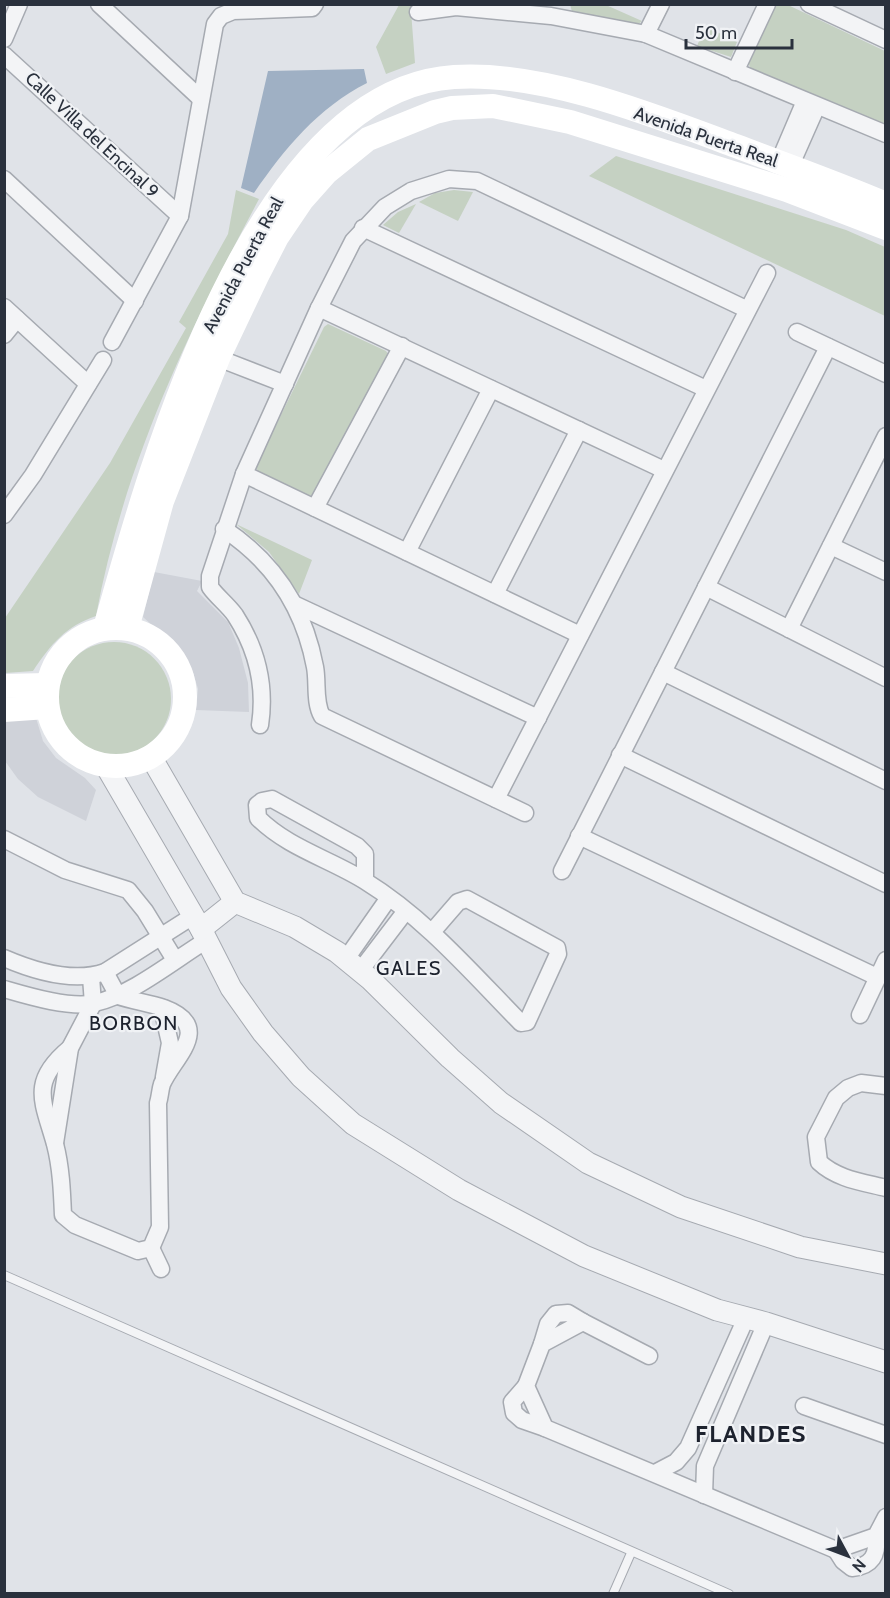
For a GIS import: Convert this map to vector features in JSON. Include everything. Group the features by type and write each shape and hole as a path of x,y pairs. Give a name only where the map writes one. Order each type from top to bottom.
{"main road":[{"name":"Avenida Puerta Real","path":"116,628 144,487 182,385 224,294 258,230 293,176 334,132 377,101 416,85 452,77 508,78 579,94 686,128 885,204"},
{"path":"570,122 579,94"},
{"name":"Avenida Puerta Real","path":"116,628 162,501 220,353 277,237 302,200 326,173 368,138 417,117 452,108 493,106 570,122 787,190 885,228"},
{"path":"116,628 150,636 169,652 181,672 185,696 181,720 169,741 151,757 129,765 106,766 84,759 66,746 54,728 47,696 54,665 67,648 84,635 116,628"},
{"path":"4,686 47,696"},
{"path":"4,710 47,696"}],"street":[{"path":"4,39 19,4"},
{"path":"99,4 201,99"},
{"path":"292,7 312,8 315,4"},
{"path":"646,34 661,4"},
{"path":"735,72 766,4"},
{"path":"809,4 885,40"},
{"path":"418,12 456,6 554,10 646,34 885,134"},
{"name":"Calle Villa del Encinal 9","path":"112,342 180,216 212,34 222,16 233,11 292,7"},
{"name":"Calle Villa del Encinal 9","path":"4,55 180,216"},
{"path":"785,165 811,104"},
{"path":"260,725 263,704 262,686 251,643 234,614 210,587 210,576 244,474 320,308 345,256 363,228 385,207 430,183 463,178 477,181 746,309"},
{"path":"4,179 135,301"},
{"path":"363,228 706,389"},
{"path":"496,799 746,309 767,273"},
{"path":"320,308 664,470"},
{"path":"4,335 10,313 88,384"},
{"path":"797,332 885,374"},
{"path":"315,508 402,346"},
{"path":"562,871 828,347"},
{"path":"220,353 287,379"},
{"path":"4,515 33,475 103,360"},
{"path":"407,552 491,389"},
{"path":"495,594 579,430"},
{"path":"789,629 831,546 879,465 885,436"},
{"path":"244,474 580,635"},
{"path":"224,529 256,553 283,584 296,605 313,657 318,706 322,716 331,723 525,813"},
{"path":"831,546 885,572"},
{"path":"706,587 885,678"},
{"path":"296,605 538,718"},
{"path":"663,672 885,781"},
{"path":"621,755 885,884"},
{"path":"151,757 235,902 295,927 353,965 450,1058 501,1103 588,1163 681,1207 800,1247 885,1264"},
{"path":"106,766 200,928 231,988 263,1034 301,1077 353,1124 459,1190 584,1256 717,1311 885,1362"},
{"path":"365,881 366,858 362,849 272,799 262,801 257,805 258,818 278,835 365,881 432,932 521,1023 527,1022 558,954 557,948 467,899 458,903 432,932"},
{"path":"579,836 877,977"},
{"path":"4,839 65,870 128,890 145,911 175,960"},
{"path":"353,965 388,899"},
{"path":"4,989 41,1000 93,1004 118,996 175,960 200,928 235,902"},
{"path":"353,965 405,912"},
{"path":"4,958 54,974 98,975 161,938 200,928"},
{"path":"860,1015 885,960"},
{"path":"98,975 118,996 162,1008 185,1023 188,1038 180,1058 163,1083 159,1103 160,1227 151,1248 161,1269"},
{"path":"98,975 93,1004 70,1048 52,1066 42,1094 42,1107 55,1144 65,1219 138,1251 151,1248"},
{"path":"885,1086 861,1083 848,1088 836,1098 816,1137 819,1162 827,1169 841,1176 885,1188"},
{"path":"655,1473 682,1456 714,1390 756,1321"},
{"path":"704,1495 705,1466 734,1397 756,1321"},
{"path":"650,1356 583,1322 542,1344 526,1386 545,1428 837,1550 843,1562 852,1568 866,1565 875,1554 876,1536 885,1517"},
{"path":"714,1390 734,1397"},
{"path":"804,1406 885,1435"},
{"path":"837,1550 876,1536"}],"lane":[{"path":"4,1275 631,1553 729,1593"},
{"path":"613,1593 631,1553"}],"shaded area":[{"path":"154,572 202,581 197,591 228,622 239,648 248,683 249,712 196,710 198,689 192,669 182,652 143,617"},
{"path":"36,718 43,741 56,758 85,778 96,790 86,821 38,797 18,779 5,761 4,720"}],"green space":[{"path":"570,4 606,5 642,21 636,26 572,12"},
{"path":"399,5 423,5 411,11 415,63 386,74 376,47"},
{"path":"775,5 788,5 885,51 885,124 751,69 748,63"},
{"path":"705,26 737,42 731,57 697,46"},
{"path":"616,156 846,230 885,247 885,316 589,176"},
{"path":"236,190 259,199 207,300 161,401 123,506 96,616 76,625 60,637 33,671 5,673 5,618 110,463 186,328 179,322 228,234"},
{"path":"454,190 473,192 458,221 419,202 435,193"},
{"path":"416,204 399,233 383,225 398,212"},
{"path":"328,324 388,354 314,494 308,497 258,472 256,466 324,327"},
{"path":"236,524 312,560 299,594 269,552"},
{"path":"114,642 136,646 146,651 162,667 167,677 171,699 167,721 162,731 146,747 136,752 114,756 92,752 82,747 66,731 61,721 57,699 61,677 66,667 82,651 92,646"}],"water":[{"path":"364,69 367,83 333,104 304,130 254,193 241,188 268,71"}],"district":[{"name":"GALES","path":"409,968"},
{"name":"BORBON","path":"134,1023"},
{"name":"FLANDES","path":"751,1433"}]}
